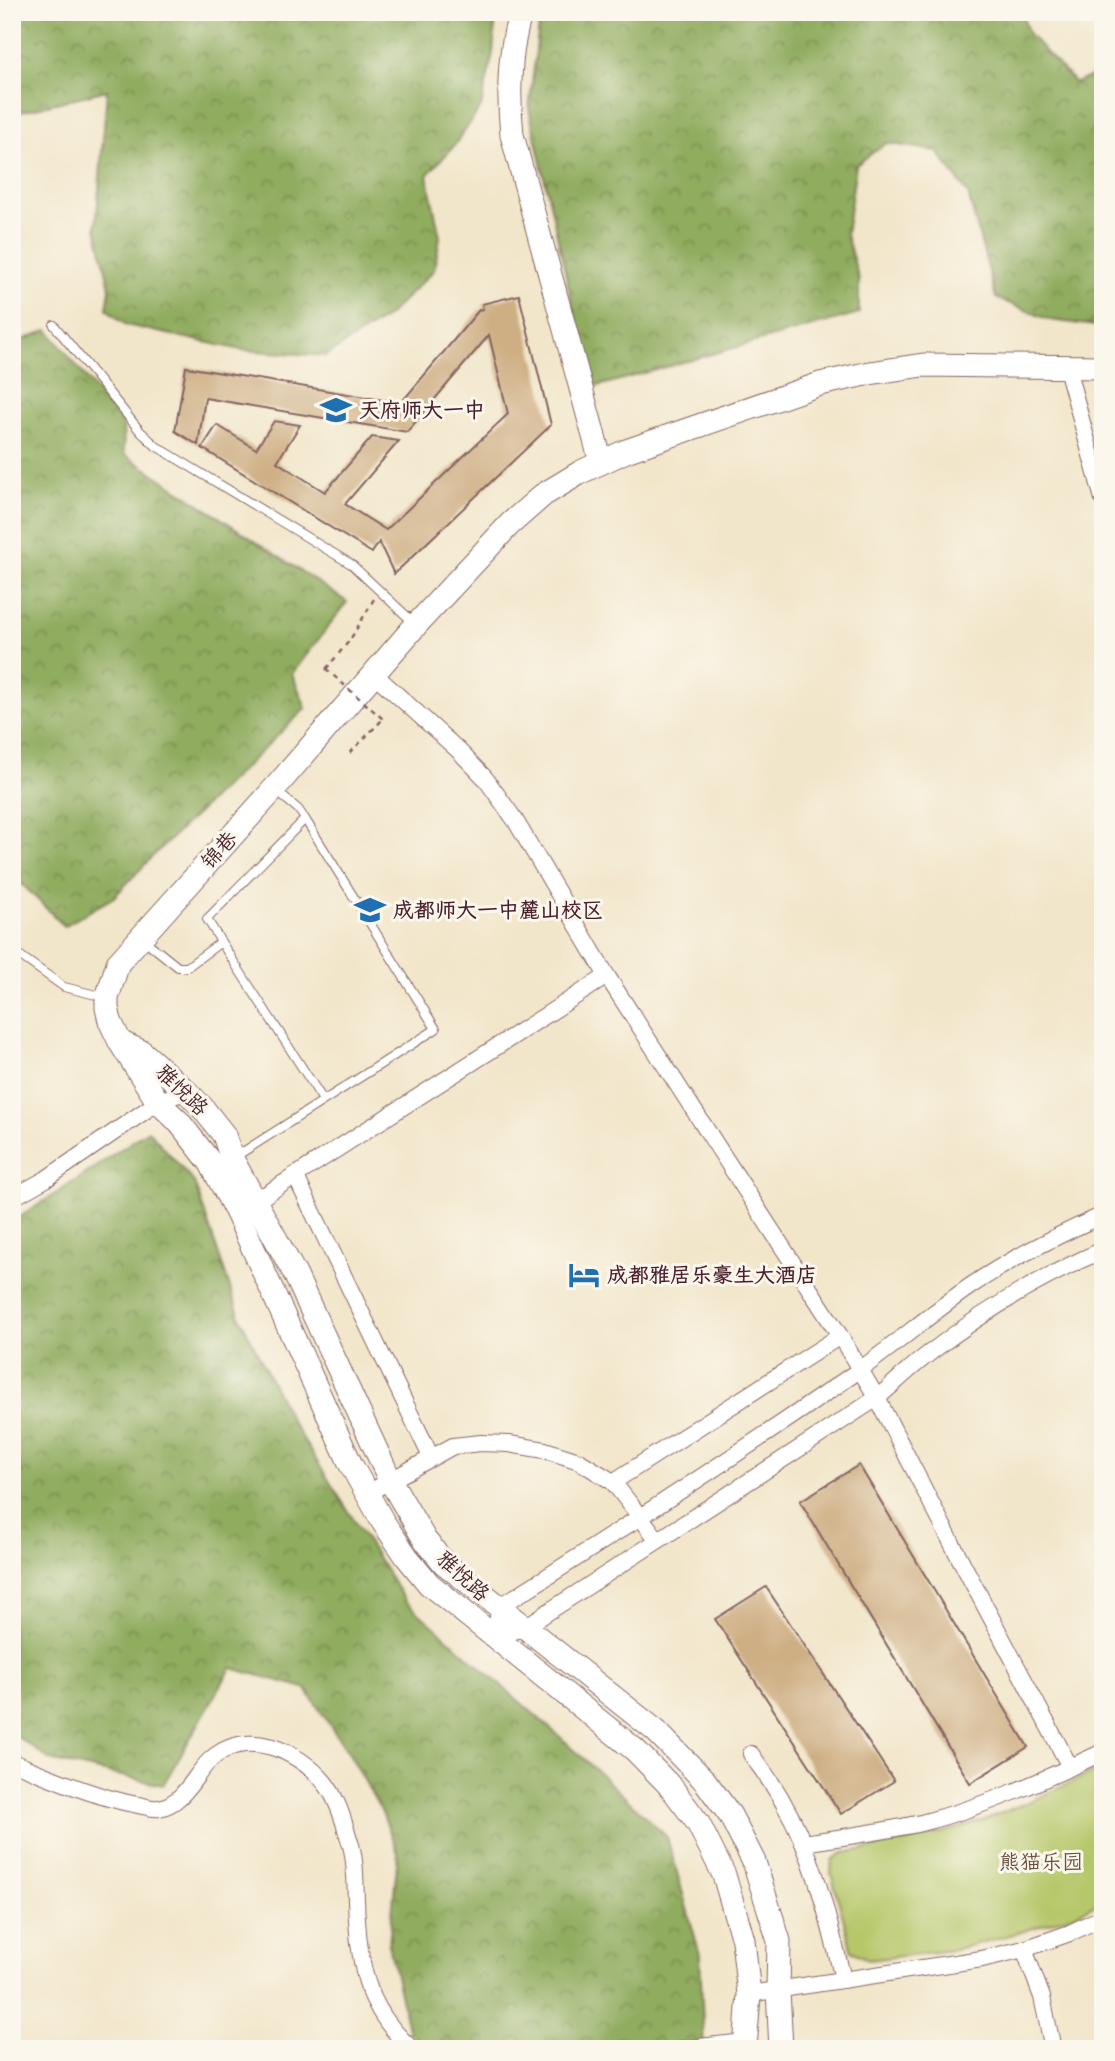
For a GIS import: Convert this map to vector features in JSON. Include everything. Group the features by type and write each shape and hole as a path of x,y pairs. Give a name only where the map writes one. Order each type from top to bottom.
{"street":[{"path":"521,12 515,30 508,98 512,135 601,462"},
{"name":"锦巷","path":"107,998 118,962 274,789 416,625 510,524 543,495 626,450 820,384 923,365 1103,367"},
{"path":"1067,368 1103,499"},
{"path":"374,674 458,750 485,778 515,820 607,976 840,1336 877,1398 1070,1767"},
{"path":"246,1208 607,976"},
{"path":"107,998 110,1021 120,1042 158,1102 179,1122 246,1208 351,1465 383,1522 407,1557 429,1584 635,1750 671,1787 698,1823 724,1875 736,1914 743,1940 749,1994 745,2045 681,2049"},
{"name":"雅悦路","path":"120,1042 142,1052 186,1091 224,1135 246,1208 295,1274 390,1480 425,1540 444,1563 656,1731 705,1781 730,1815 754,1862 779,1941 781,2049"},
{"path":"12,1198 46,1179 158,1102 186,1091"},
{"path":"295,1175 431,1457"},
{"path":"496,1638 499,1607 641,1517 860,1369 973,1284 1026,1252 1103,1215"},
{"path":"496,1638 525,1627 877,1398 929,1353 987,1311 1043,1278 1103,1250"},
{"path":"613,1482 840,1336"},
{"path":"366,1494 453,1446 509,1444 545,1450 579,1461 613,1482 658,1541"},
{"path":"12,1762 81,1789 120,1801 158,1808 180,1796 209,1761 222,1751 238,1745 253,1743 281,1749 305,1763 327,1785 343,1819 354,1852 359,1952 368,1989 380,2012 399,2038 412,2049"},
{"path":"803,1843 921,1823 1021,1790 1103,1752"},
{"path":"751,1754 784,1803 803,1843 825,1906 842,1979"},
{"path":"749,1994 982,1959 1024,1949 1070,1933 1103,1917"},
{"path":"1024,1949 1042,1997 1053,2049"}],"lane":[{"path":"54,325 140,431 156,446 351,564 416,625"},
{"path":"232,1158 436,1029 305,819 298,809 274,789"},
{"path":"305,819 207,919 323,1100"},
{"path":"141,937 178,967 187,967 221,942"},
{"path":"12,950 64,987 107,998"}],"path":[{"path":"350,753 383,719 326,668 350,640 380,590"}],"green space":[{"path":"12,12 496,12 493,53 481,107 454,146 427,175 440,237 434,270 388,316 326,356 242,350 126,325 107,309 110,288 96,227 107,90 12,114"},
{"path":"552,12 1021,12 1029,34 1075,83 1103,72 1103,327 1050,320 996,298 968,194 937,151 886,143 856,165 846,235 859,280 859,313 591,388 529,109 540,16"},
{"path":"48,330 123,424 124,454 347,602 292,674 306,708 114,897 64,926 12,874 12,344"},
{"path":"148,1130 194,1182 240,1317 290,1419 405,1601 568,1744 667,1837 700,1955 704,2049 432,2049 409,2033 389,1945 398,1853 382,1812 350,1755 305,1688 231,1668 163,1785 50,1760 12,1733 12,1222"},
{"name":"熊猫乐园","path":"1103,1768 1103,1900 1076,1914 953,1950 869,1960 852,1951 831,1873 832,1860 843,1853 909,1841 974,1823"}],"building":[{"path":"519,295 551,425 394,574 379,542 372,553 202,448 217,425 256,449 274,421 300,425 277,462 325,492 372,437 399,441 345,504 386,530 508,414 489,335 407,432 205,398 198,445 175,431 186,367 401,403 479,310 483,309 482,304"},
{"path":"859,1465 1028,1747 970,1783 800,1501"},
{"path":"766,1587 894,1781 841,1814 715,1619"}],"place":[{"name":"天府师大一中","path":"336,410"},
{"name":"成都师大一中麓山校区","path":"370,910"},
{"name":"成都雅居乐豪生大酒店","path":"584,1275"}]}
